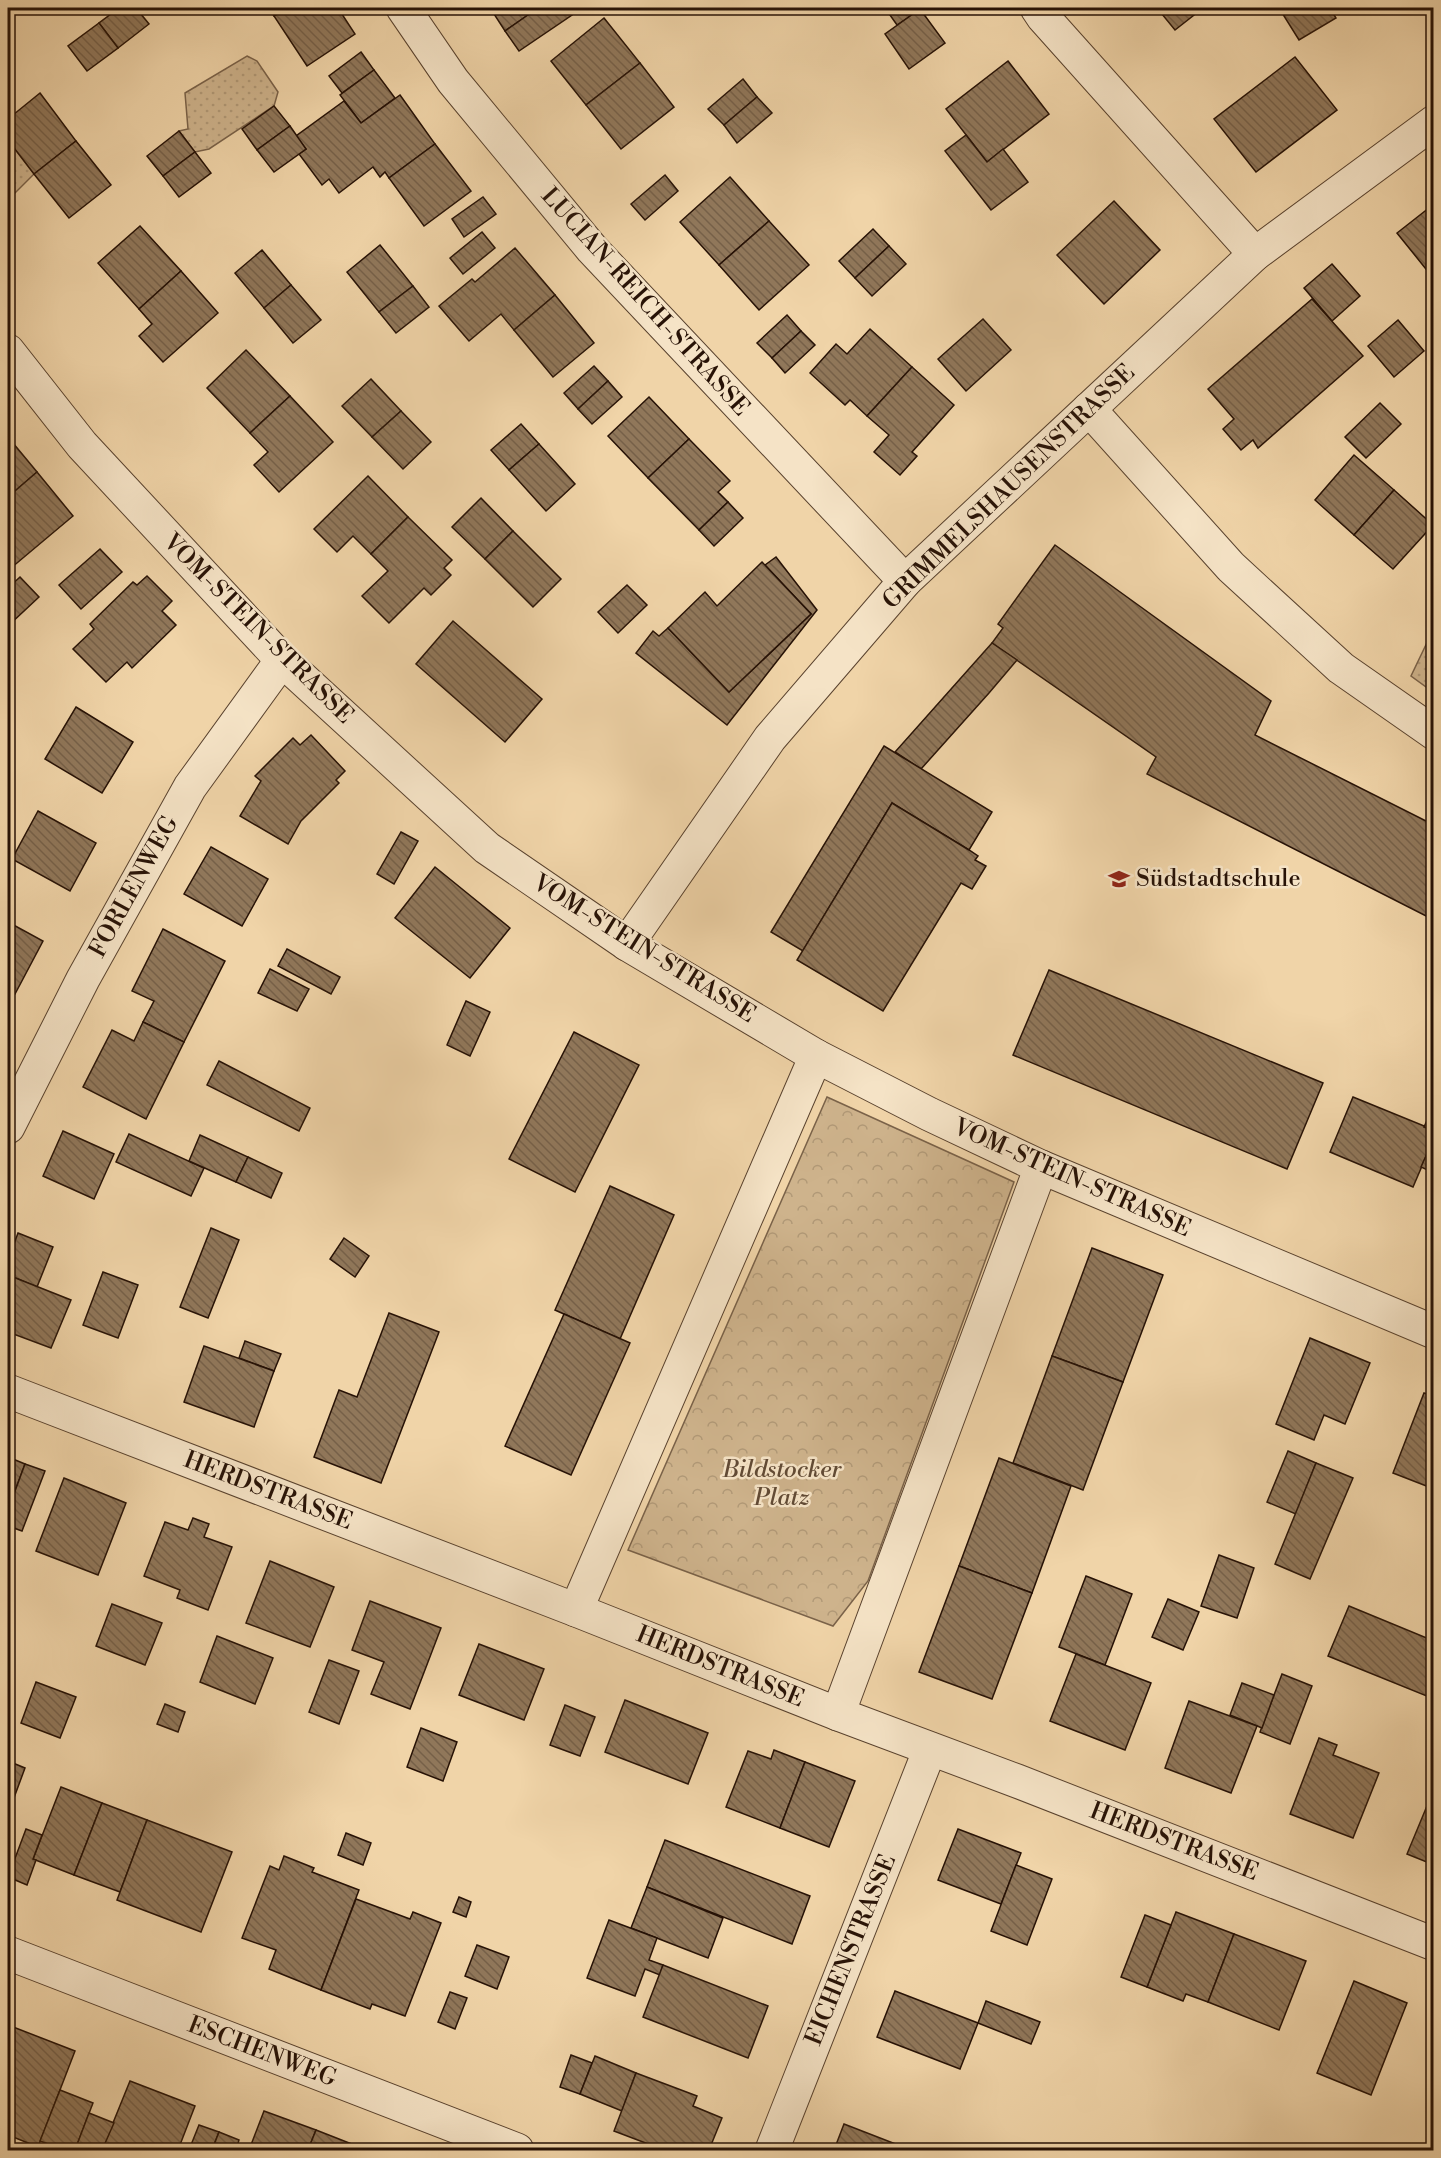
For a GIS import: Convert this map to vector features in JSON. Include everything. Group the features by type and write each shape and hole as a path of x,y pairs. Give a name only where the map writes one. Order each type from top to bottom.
{"street":[{"name":"LUCIAN-REICH-STRASSE","path":"404,8 453,81 592,249 905,581"},
{"path":"1037,8 1255,254"},
{"name":"GRIMMELSHAUSENSTRASSE","path":"627,944 770,738 905,581 1255,254 1434,122"},
{"name":"VOM-STEIN-STRASSE","path":"8,351 82,446 282,660 487,848 627,944 816,1056 929,1114 1041,1167 1434,1332"},
{"path":"1089,409 1231,567 1341,668 1434,733"},
{"name":"FORLENWEG","path":"8,1127 83,979 190,787 282,660"},
{"path":"576,1610 816,1056"},
{"path":"838,1714 1041,1167"},
{"name":"HERDSTRASSE","path":"8,1391 576,1610 838,1714 1017,1780 1434,1944"},
{"name":"EICHENSTRASSE","path":"772,2151 930,1749"},
{"name":"ESCHENWEG","path":"8,1953 517,2151"}],"green space":[{"path":"247,56 257,61 278,92 274,106 209,149 195,152 179,131 188,129 185,93"},
{"path":"8,140 34,174 8,200"},
{"path":"1433,630 1433,692 1411,676"},
{"name":"Bildstocker Platz","path":"827,1097 1014,1182 868,1581 833,1626 628,1550"}],"building":[{"path":"119,8 136,8 149,24 118,48 99,23"},
{"path":"268,8 287,8 274,16"},
{"path":"287,8 338,8 355,34 307,66 274,16"},
{"path":"503,8 538,8 505,31 494,14"},
{"path":"538,8 567,8 572,15 519,51 505,31"},
{"path":"885,8 922,8 897,25"},
{"path":"1157,8 1203,8 1175,30"},
{"path":"1279,8 1330,8 1336,18 1299,40"},
{"path":"920,9 945,43 909,69 885,34"},
{"path":"604,18 640,63 586,105 551,61"},
{"path":"99,23 118,48 87,71 68,46"},
{"path":"361,52 374,70 342,93 329,76"},
{"path":"1295,57 1337,110 1256,172 1214,119"},
{"path":"1008,61 1049,114 987,162 946,109"},
{"path":"640,63 674,107 621,149 586,105"},
{"path":"374,70 395,98 361,123 340,95"},
{"path":"743,79 757,97 724,125 708,109"},
{"path":"40,93 76,141 34,174 8,140 8,119"},
{"path":"400,95 435,144 389,178 385,172 380,177 373,167 339,193 329,179 322,185 299,154 306,149 296,136 344,101 361,123"},
{"path":"757,97 772,113 737,143 724,125"},
{"path":"274,106 290,126 257,150 242,129"},
{"path":"290,126 306,149 274,172 257,150"},
{"path":"179,131 195,152 163,176 147,156"},
{"path":"966,135 987,162 1003,149 1028,182 991,210 945,151"},
{"path":"76,141 111,185 69,218 34,174"},
{"path":"435,144 471,191 424,226 389,178"},
{"path":"195,152 211,173 179,197 163,176"},
{"path":"665,175 678,191 645,220 631,204"},
{"path":"730,177 769,221 719,265 680,222"},
{"path":"483,197 496,214 464,237 452,219"},
{"path":"1114,201 1160,250 1104,304 1057,255"},
{"path":"1434,204 1434,279 1397,233"},
{"path":"769,221 809,265 759,310 719,265"},
{"path":"140,226 181,271 139,309 98,263"},
{"path":"873,229 889,246 855,278 839,261"},
{"path":"482,232 495,248 463,274 450,258"},
{"path":"380,245 413,286 379,312 347,272"},
{"path":"889,246 906,264 872,296 855,278"},
{"path":"515,248 555,295 514,330 501,314 469,341 439,306 472,279 475,282"},
{"path":"262,250 291,285 264,308 235,273"},
{"path":"1332,264 1360,296 1332,321 1304,288"},
{"path":"181,271 218,313 163,362 139,336 152,324 139,309"},
{"path":"291,285 321,320 293,343 264,308"},
{"path":"413,286 429,307 396,333 379,312"},
{"path":"555,295 594,343 553,377 514,330"},
{"path":"1312,299 1363,356 1258,448 1253,440 1241,450 1223,429 1234,419 1208,389"},
{"path":"787,315 801,331 772,358 757,343"},
{"path":"983,319 1011,350 966,391 938,359"},
{"path":"1398,320 1424,351 1394,377 1368,346"},
{"path":"870,329 912,367 867,416 850,400 845,405 810,373 836,344 847,354"},
{"path":"801,331 815,345 785,373 772,358"},
{"path":"246,350 290,396 250,433 207,388"},
{"path":"594,366 608,381 578,409 564,393"},
{"path":"912,367 954,405 912,452 917,456 900,475 874,452 889,435 867,416"},
{"path":"371,379 401,411 372,437 342,406"},
{"path":"608,381 622,397 592,424 578,409"},
{"path":"290,396 333,442 279,492 254,465 268,452 250,433"},
{"path":"649,397 689,439 648,478 608,436"},
{"path":"1380,403 1401,424 1366,458 1345,437"},
{"path":"401,411 431,442 403,469 372,437"},
{"path":"521,424 539,444 509,470 491,450"},
{"path":"8,437 37,472 8,497"},
{"path":"689,439 730,481 718,492 728,502 699,530 648,478"},
{"path":"539,444 575,484 546,511 509,470"},
{"path":"1354,455 1394,490 1354,535 1315,500"},
{"path":"37,472 73,516 11,568 8,564 8,497"},
{"path":"368,476 408,517 371,554 353,536 337,552 314,529"},
{"path":"1394,490 1433,525 1393,569 1354,535"},
{"path":"481,498 513,531 485,559 452,527"},
{"path":"728,502 743,518 714,546 699,530"},
{"path":"408,517 452,560 444,568 451,575 431,595 424,588 389,623 362,596 388,571 371,554"},
{"path":"513,531 561,579 533,607 485,559"},
{"path":"1055,545 1271,701 1255,735 1434,825 1434,920 1147,774 1156,757 992,643 1003,628 998,624"},
{"path":"100,549 122,572 81,609 59,585"},
{"path":"776,557 817,610 727,725 636,653 653,631 659,636 668,628 729,692 811,614 765,565"},
{"path":"762,562 811,614 729,692 668,628 705,592 717,606"},
{"path":"147,576 172,601 162,611 176,625 132,668 127,662 106,682 73,649 94,629 90,624 133,582 137,585"},
{"path":"20,577 39,597 9,625 8,588"},
{"path":"627,585 647,605 618,633 598,612"},
{"path":"453,621 542,699 505,742 416,664"},
{"path":"992,643 1017,660 989,693 921,769 895,752"},
{"path":"76,707 133,742 102,793 45,759"},
{"path":"311,735 345,771 336,780 339,783 301,821 288,844 240,816 261,781 255,776 293,738 300,745"},
{"path":"884,746 992,812 969,850 892,803 803,951 771,932"},
{"path":"892,803 978,856 975,860 986,866 972,889 961,883 883,1011 797,960"},
{"path":"38,811 96,843 70,891 12,859"},
{"path":"401,832 418,841 394,884 377,874"},
{"path":"211,847 268,879 242,926 184,894"},
{"path":"435,867 510,928 470,978 395,918"},
{"path":"8,922 43,941 15,994 8,990"},
{"path":"163,929 225,961 184,1042 143,1022 154,1001 132,991"},
{"path":"287,949 340,977 331,994 278,966"},
{"path":"270,969 309,989 297,1011 258,993"},
{"path":"1049,970 1323,1083 1287,1169 1013,1055"},
{"path":"466,1001 490,1012 470,1056 447,1045"},
{"path":"143,1022 184,1042 146,1119 83,1087 112,1030 134,1041"},
{"path":"574,1032 639,1065 575,1192 509,1159"},
{"path":"219,1061 310,1108 299,1131 207,1085"},
{"path":"1353,1097 1434,1130 1434,1138 1413,1187 1330,1152"},
{"path":"1434,1105 1434,1130 1424,1127"},
{"path":"63,1131 114,1154 94,1199 43,1176"},
{"path":"129,1134 204,1168 191,1196 116,1162"},
{"path":"200,1135 248,1157 236,1182 189,1161"},
{"path":"1434,1138 1434,1173 1421,1167"},
{"path":"248,1157 282,1173 271,1198 236,1182"},
{"path":"610,1186 674,1215 620,1339 555,1310"},
{"path":"211,1228 239,1240 208,1318 180,1307"},
{"path":"18,1233 53,1247 37,1287 8,1275 8,1260"},
{"path":"344,1238 369,1256 355,1277 330,1259"},
{"path":"1092,1248 1163,1275 1123,1382 1052,1356"},
{"path":"103,1272 138,1285 118,1338 83,1325"},
{"path":"8,1275 71,1300 51,1348 8,1332"},
{"path":"389,1313 439,1332 381,1483 314,1457 339,1390 357,1397"},
{"path":"564,1314 630,1343 571,1475 505,1446"},
{"path":"1310,1338 1370,1363 1345,1424 1324,1415 1314,1440 1276,1424"},
{"path":"245,1341 281,1354 274,1371 239,1358"},
{"path":"204,1346 274,1371 254,1427 184,1402"},
{"path":"1052,1356 1123,1382 1083,1490 1013,1463"},
{"path":"1424,1393 1434,1396 1434,1475 1429,1487 1393,1473"},
{"path":"1288,1451 1316,1463 1296,1514 1267,1502"},
{"path":"8,1457 25,1464 8,1510"},
{"path":"999,1458 1071,1486 1032,1593 959,1566"},
{"path":"1316,1463 1353,1478 1310,1579 1275,1564"},
{"path":"25,1464 45,1471 22,1531 8,1526 8,1510"},
{"path":"64,1478 126,1503 98,1575 36,1551"},
{"path":"193,1518 209,1524 204,1537 232,1547 208,1610 177,1598 180,1590 144,1576 165,1522 188,1530"},
{"path":"1219,1555 1254,1568 1237,1618 1201,1606"},
{"path":"270,1561 334,1587 310,1647 246,1623"},
{"path":"959,1566 1032,1593 992,1699 919,1672"},
{"path":"1086,1576 1132,1594 1105,1665 1059,1647"},
{"path":"1168,1599 1199,1612 1183,1650 1152,1637"},
{"path":"370,1601 441,1628 410,1709 371,1694 384,1662 352,1650"},
{"path":"112,1604 162,1623 145,1665 96,1646"},
{"path":"1349,1606 1434,1641 1434,1699 1328,1656"},
{"path":"217,1636 273,1658 255,1704 200,1682"},
{"path":"479,1644 544,1669 524,1720 459,1695"},
{"path":"1076,1654 1151,1683 1125,1750 1050,1721"},
{"path":"329,1660 359,1671 339,1724 309,1712"},
{"path":"1282,1674 1312,1686 1290,1744 1260,1732"},
{"path":"36,1682 76,1697 60,1738 21,1723"},
{"path":"1242,1683 1274,1695 1262,1728 1230,1715"},
{"path":"625,1700 708,1733 688,1784 605,1752"},
{"path":"1189,1701 1257,1726 1231,1793 1165,1768"},
{"path":"165,1704 185,1712 178,1732 157,1724"},
{"path":"565,1705 595,1717 580,1756 550,1745"},
{"path":"421,1728 457,1742 443,1781 407,1767"},
{"path":"1319,1738 1337,1745 1333,1755 1379,1773 1353,1838 1290,1814"},
{"path":"774,1750 805,1762 780,1828 726,1807 748,1751 771,1759"},
{"path":"8,1761 25,1768 8,1814"},
{"path":"805,1762 855,1781 829,1847 780,1828"},
{"path":"61,1787 102,1803 74,1875 33,1859"},
{"path":"1434,1789 1434,1865 1407,1854"},
{"path":"102,1803 147,1820 120,1892 74,1875"},
{"path":"147,1820 232,1852 201,1932 117,1900"},
{"path":"26,1829 42,1835 27,1885 8,1877"},
{"path":"958,1829 1021,1853 1001,1904 938,1880"},
{"path":"346,1833 371,1843 363,1865 338,1855"},
{"path":"665,1840 810,1896 792,1944 647,1887"},
{"path":"284,1856 314,1868 312,1872 359,1890 321,1990 269,1969 276,1950 242,1938 270,1866 279,1870"},
{"path":"1016,1865 1052,1879 1027,1945 991,1931"},
{"path":"647,1887 723,1918 708,1958 631,1928"},
{"path":"459,1897 471,1902 466,1917 453,1912"},
{"path":"356,1899 410,1919 413,1912 441,1923 405,2016 372,2004 370,2009 321,1990"},
{"path":"1176,1912 1234,1934 1208,2002 1186,1994 1183,2001 1147,1987"},
{"path":"1145,1915 1171,1925 1147,1987 1121,1977"},
{"path":"609,1920 657,1938 649,1960 663,1965 660,1975 645,1969 635,1996 587,1978"},
{"path":"1234,1934 1306,1961 1279,2030 1208,2002"},
{"path":"477,1945 509,1957 497,1989 465,1976"},
{"path":"663,1965 768,2006 748,2058 643,2017"},
{"path":"1354,1981 1407,2003 1371,2095 1317,2073"},
{"path":"895,1991 978,2023 960,2069 877,2037"},
{"path":"450,1992 467,1998 455,2029 438,2022"},
{"path":"986,2001 1040,2022 1031,2044 978,2023"},
{"path":"8,2025 75,2051 38,2147 8,2135"},
{"path":"571,2055 592,2063 580,2094 560,2087"},
{"path":"595,2056 636,2073 622,2111 580,2094"},
{"path":"636,2073 697,2096 693,2106 722,2118 709,2150 664,2150 614,2131"},
{"path":"130,2081 195,2106 178,2150 102,2150"},
{"path":"60,2090 93,2103 75,2150 64,2150 40,2141"},
{"path":"264,2111 316,2130 308,2150 249,2150"},
{"path":"89,2113 114,2123 102,2150 75,2150"},
{"path":"844,2124 911,2150 834,2150"},
{"path":"199,2125 219,2132 212,2150 189,2150"},
{"path":"316,2130 367,2150 308,2150"},
{"path":"219,2132 239,2140 236,2150 212,2150"}],"place":[{"name":"Südstadtschule","path":"1119,879"}]}
